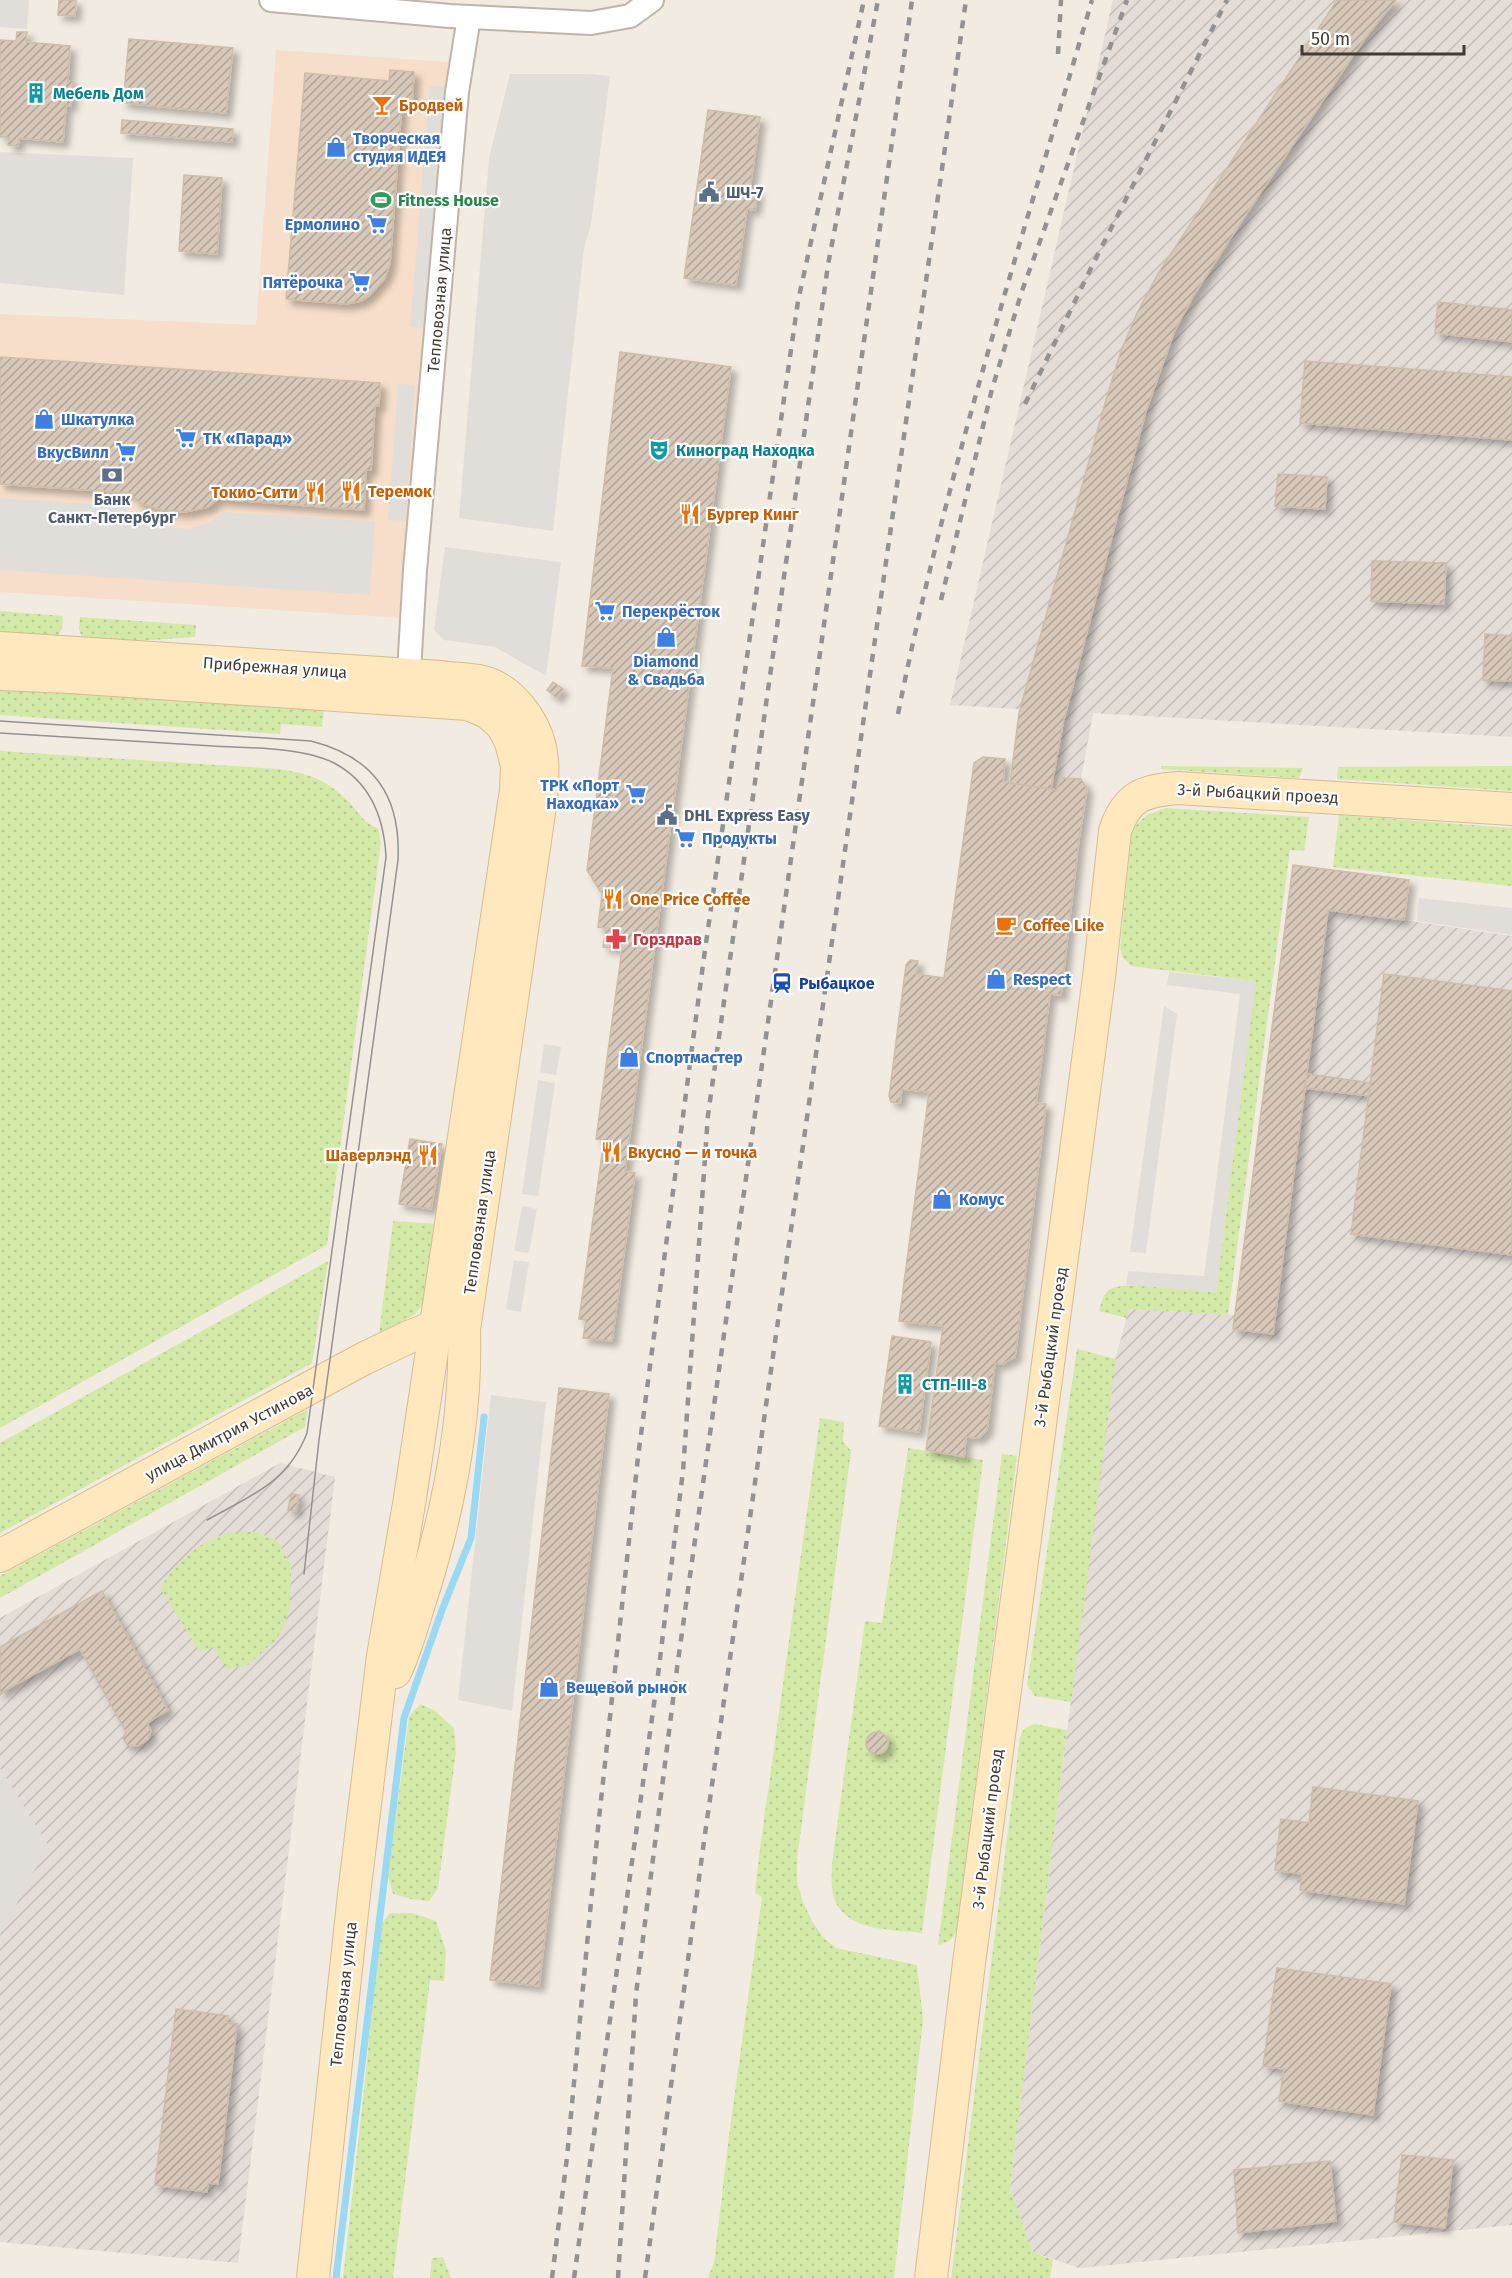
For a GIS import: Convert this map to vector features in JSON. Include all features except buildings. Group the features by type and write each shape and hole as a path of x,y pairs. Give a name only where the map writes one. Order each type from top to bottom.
{"street":[{"path":"271,0 469,17 591,23 630,16 652,0"},
{"name":"Тепловозная улица","path":"408,688 416,561 457,92 469,17"},
{"name":"Прибрежная улица","path":"0,648 408,688"},
{"name":"Прибрежная улица","path":"0,674 408,688 485,683 505,693 520,709 521,734"},
{"name":"Тепловозная улица","path":"313,2278 354,1894 383,1656 410,1498 450,1328 521,734"},
{"name":"3-й Рыбацкий проезд","path":"931,2278 969,1963 1099,977 1115,831 1120,817 1127,805 1137,796 1154,790 1178,788 1512,809"},
{"name":"улица Дмитрия Устинова","path":"0,1556 363,1359 411,1336 450,1328"}],"shaded area":[{"path":"0,0 29,0 27,29 0,27"},
{"path":"1113,0 1512,0 1512,737 1093,713 1081,779 1060,778 1057,790 1010,784 1020,709 950,705"},
{"path":"276,50 448,62 401,618 0,592 0,314 256,325"},
{"path":"510,74 610,76 591,224 584,248 553,531 459,518 489,158"},
{"path":"430,86 444,87 424,328 410,327"},
{"path":"0,152 133,158 124,295 0,283"},
{"path":"398,384 415,385 406,521 388,520"},
{"path":"0,498 125,506 131,515 156,526 189,529 212,521 223,512 375,522 370,595 0,570"},
{"path":"445,547 561,562 546,676 495,647 444,640 434,630"},
{"path":"1293,865 1409,880 1404,920 1512,936 1512,2225 1079,2268 1033,2252 1010,2188 1112,1371 1129,1309 1235,1315"},
{"path":"1419,898 1512,908 1512,935 1417,921"},
{"path":"1169,972 1256,981 1216,1292 1126,1285 1128,1271 1204,1276 1240,994 1167,985"},
{"path":"1164,1006 1177,1014 1146,1253 1130,1252"},
{"path":"544,1044 561,1047 556,1075 540,1072"},
{"path":"538,1080 555,1083 538,1196 522,1194"},
{"path":"522,1206 537,1209 529,1253 514,1251"},
{"path":"514,1260 529,1262 521,1312 506,1309"},
{"path":"491,1395 546,1402 512,1711 458,1700"},
{"path":"280,1463 335,1477 238,2263 0,2242 0,1618"},
{"path":"0,1768 48,1845 0,1935"}],"green space":[{"path":"0,611 63,616 62,629 56,639 0,634"},
{"path":"80,617 196,625 195,637 121,642 83,640 79,629"},
{"path":"0,687 324,709 322,727 281,724 280,734 0,715"},
{"path":"0,751 278,769 299,773 325,783 342,795 365,821 378,828 381,842 327,1245 0,1428"},
{"path":"1161,766 1303,768 1299,778 1161,769"},
{"path":"1512,766 1512,791 1337,779 1338,767"},
{"path":"1166,808 1309,817 1304,851 1290,850 1228,1315 1129,1309 1127,1318 1099,1311 1109,1290 1128,1286 1160,1286 1216,1292 1255,981 1131,966 1123,958 1120,949 1132,829 1147,815"},
{"path":"1339,815 1512,828 1512,886 1333,867"},
{"path":"393,1221 438,1224 429,1297 415,1314 379,1334"},
{"path":"328,1261 312,1363 0,1533 0,1443"},
{"path":"1077,1349 1116,1359 1071,1702 1035,1696 1027,1685"},
{"path":"308,1409 305,1427 0,1598 0,1576"},
{"path":"820,1418 844,1422 843,1442 851,1451 797,1859 797,1882 812,1921 822,1936 836,1948 917,1965 923,2020 894,2278 708,2278 714,2263 762,1897 755,1893 759,1856"},
{"path":"908,1448 983,1460 922,1933 880,1929 853,1920 843,1913 836,1902 832,1887 832,1863 865,1621 882,1623"},
{"path":"1002,1454 1017,1456 957,1929 950,1940 938,1945"},
{"path":"236,1532 255,1532 277,1540 291,1565 290,1610 277,1639 248,1665 226,1669 214,1647 200,1652 161,1589 179,1563 208,1541"},
{"path":"420,1704 434,1710 454,1728 456,1751 438,1888 429,1901 393,1894 388,1876 409,1717"},
{"path":"1034,1724 1067,1730 1010,2188 1033,2252 1053,2260 1050,2278 951,2278 1020,1737 1024,1729"},
{"path":"390,1913 412,1913 436,1921 446,1951 444,1981 430,1980 393,2278 343,2278 367,2062 379,1927"},
{"path":"443,2257 451,2278 430,2278 432,2258"}],"waterway":[{"path":"336,2278 404,1718 442,1610 471,1538 484,1417"}],"tram line":[{"path":"0,721 311,741 352,757 367,769 379,782 395,817 398,860 319,1440 304,1574"},
{"path":"0,733 258,748 307,754 334,763 357,780 373,802 382,829 386,857 307,1433 299,1450 278,1476 253,1495 207,1520"}],"railway":[{"path":"552,2278 567,2157 598,1828 638,1457 704,957 798,301 864,0"},
{"path":"574,2278 658,1675 683,1471 708,1115 828,265 878,0"},
{"path":"618,2278 636,1994 677,1668 912,0"},
{"path":"645,2278 705,1834 966,0"},
{"path":"1058,54 1061,0"},
{"path":"898,714 917,624 962,444 1092,0"},
{"path":"941,600 992,389 1022,291 1127,0"},
{"path":"1025,404 1227,0"}],"place":[{"name":"Мебель Дом","path":"36,93"},
{"name":"Бродвей","path":"382,105"},
{"name":"Творческая студия ИДЕЯ","path":"336,147"},
{"name":"ШЧ-7","path":"709,192"},
{"name":"Fitness House","path":"381,200"},
{"name":"Ермолино","path":"377,224"},
{"name":"Пятёрочка","path":"360,282"},
{"name":"Шкатулка","path":"44,419"},
{"name":"ТК «Парад»","path":"186,438"},
{"name":"Киноград Находка","path":"659,450"},
{"name":"ВкусВилл","path":"126,452"},
{"name":"Банк Санкт-Петербург","path":"112,475"},
{"name":"Теремок","path":"351,491"},
{"name":"Токио-Сити","path":"315,492"},
{"name":"Бургер Кинг","path":"690,514"},
{"name":"Перекрёсток","path":"605,611"},
{"name":"Diamond & Свадьба","path":"666,637"},
{"name":"ТРК «Порт Находка»","path":"636,794"},
{"name":"DHL Express Easy","path":"667,815"},
{"name":"Продукты","path":"685,838"},
{"name":"One Price Coffee","path":"613,899"},
{"name":"Coffee Like","path":"1006,925"},
{"name":"Горздрав","path":"616,939"},
{"name":"Respect","path":"996,979"},
{"name":"Рыбацкое","path":"782,983"},
{"name":"Спортмастер","path":"629,1057"},
{"name":"Вкусно — и точка","path":"611,1152"},
{"name":"Шаверлэнд","path":"428,1155"},
{"name":"Комус","path":"942,1199"},
{"name":"СТП-III-8","path":"905,1384"},
{"name":"Вещевой рынок","path":"549,1687"}]}
